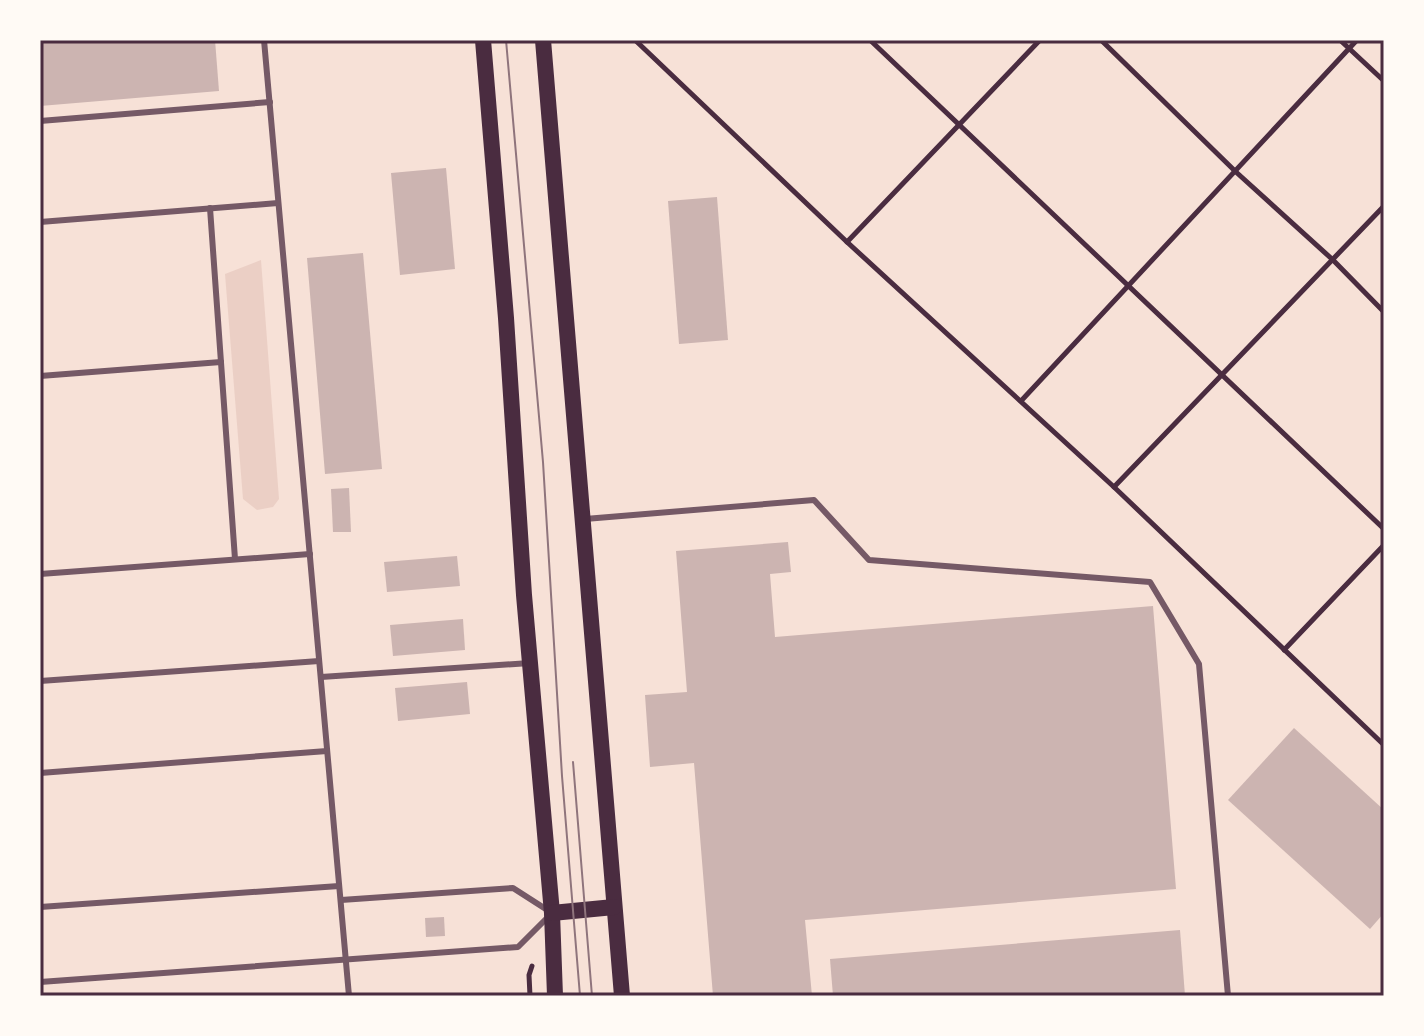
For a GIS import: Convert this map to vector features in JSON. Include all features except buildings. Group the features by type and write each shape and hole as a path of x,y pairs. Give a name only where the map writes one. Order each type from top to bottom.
{"main road":[{"path":"483,40 552,913 555,996"},
{"path":"543,40 622,996"},
{"path":"552,913 614,907"}],"lane":[{"path":"264,40 349,996"},
{"path":"40,121 270,102"},
{"path":"40,222 278,203"},
{"path":"210,208 235,559"},
{"path":"40,376 221,362"},
{"path":"582,519 814,500 869,560 1150,582 1199,664 1228,996"},
{"path":"40,574 310,554"},
{"path":"40,681 319,661"},
{"path":"321,677 530,663"},
{"path":"40,773 327,751"},
{"path":"40,907 339,886"},
{"path":"40,982 518,947 552,913 513,888 341,900"}],"path":[{"path":"635,40 847,242 1114,487 1384,745"},
{"path":"870,40 1384,529"},
{"path":"847,242 1040,40"},
{"path":"1101,40 1384,312"},
{"path":"1340,40 1384,81"},
{"path":"1021,401 1357,40"},
{"path":"1114,487 1384,206"},
{"path":"1284,650 1384,545"}],"shaded area":[{"path":"261,260 279,499 273,507 257,510 243,499 225,274"}],"tram line":[{"path":"506,40 543,462 562,776 580,996"},
{"path":"573,762 592,996"}]}
